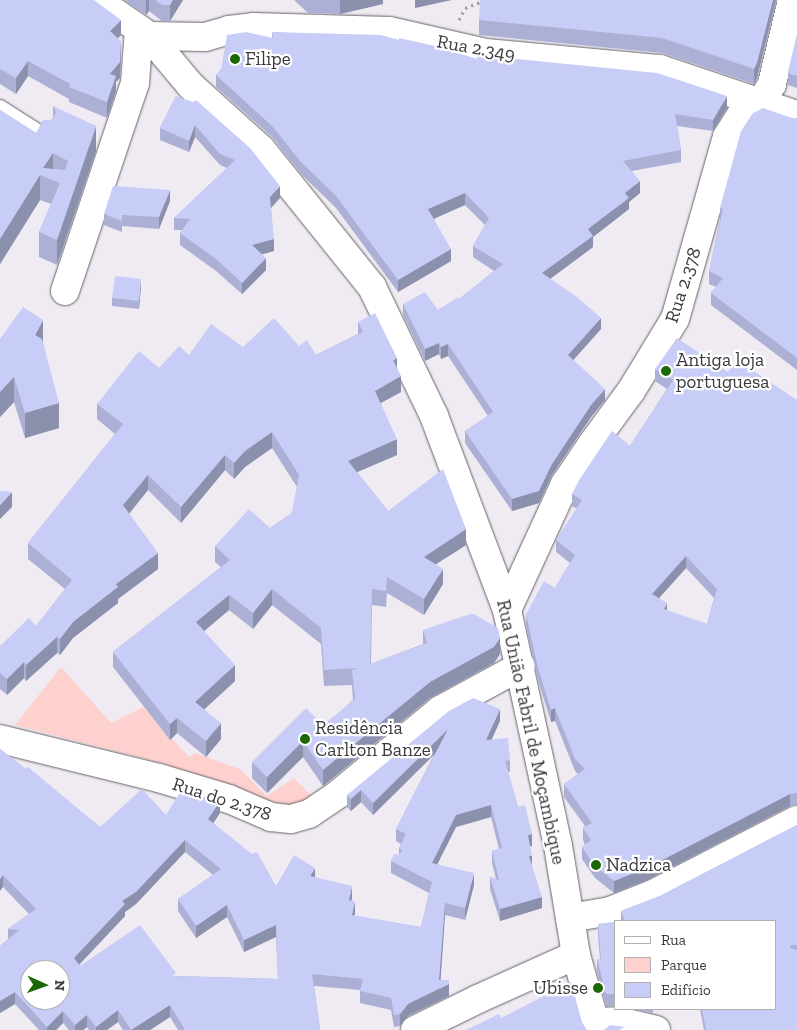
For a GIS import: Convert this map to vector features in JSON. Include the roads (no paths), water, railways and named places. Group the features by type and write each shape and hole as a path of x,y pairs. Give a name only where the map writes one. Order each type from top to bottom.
{"street":[{"name":"Rua União Fabril de Moçambique","path":"97,0 144,32 191,86 262,149 372,287 434,416 508,610 521,666 576,955 595,1026"},
{"name":"Rua 2.378","path":"508,610 565,484 631,391 675,319 727,137 742,113 760,104 772,84 792,0"},
{"name":"Rua 2.349","path":"144,32 205,37 229,30 253,27 389,31 486,53 660,69 797,115"},
{"path":"65,291 135,83 144,32"},
{"name":"Rua do 2.378","path":"0,739 159,778 229,799 271,817 291,819 309,814 337,795 440,710 521,666"},
{"path":"570,918 610,911 653,894 797,820"},
{"path":"415,1030 576,955"},
{"path":"595,1026 618,1021 656,1030"}],"lane":[{"path":"0,108 47,137"}],"place":[{"name":"Filipe","path":"235,59"},
{"name":"Antiga loja portuguesa","path":"666,371"},
{"name":"Residência Carlton Banze","path":"305,739"},
{"name":"Nadzica","path":"596,865"},
{"name":"Ubisse","path":"598,988"}]}
